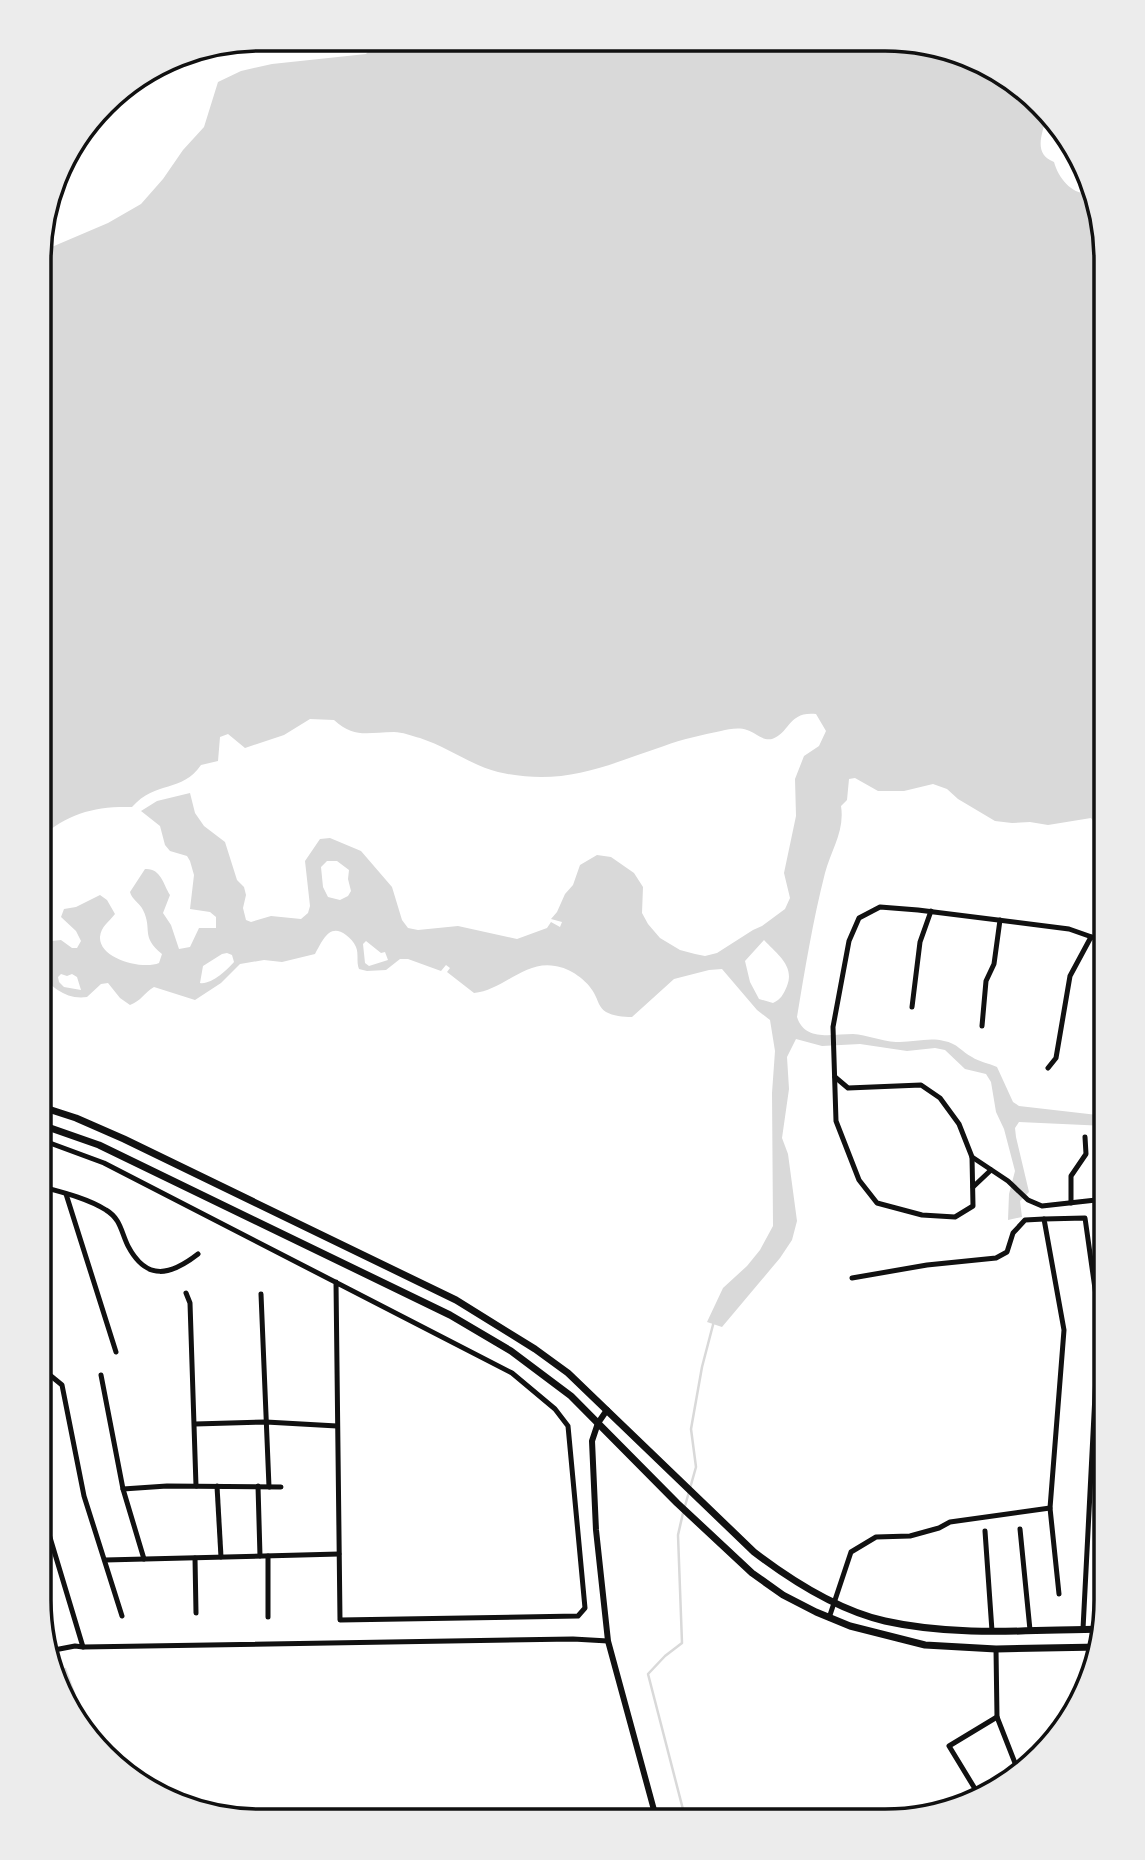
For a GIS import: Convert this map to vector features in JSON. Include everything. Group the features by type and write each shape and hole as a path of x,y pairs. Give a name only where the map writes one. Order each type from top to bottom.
{"main road":[{"path":"51,1110 124,1139 456,1300 535,1349 568,1373 754,1552 782,1573 834,1603 882,1620 926,1629 1092,1629"},
{"path":"51,1128 99,1145 450,1315 544,1374 571,1396 677,1503 752,1573 783,1595 850,1626 925,1645 996,1649 1088,1647"}],"street":[{"path":"835,1100 848,1088 921,1085 940,1098 959,1124 972,1157 973,1206 955,1217 922,1215 877,1203 859,1180 836,1121 835,1100 834,1034 849,941 859,918 880,907 931,911 1069,929 1094,938"},
{"path":"912,1007 920,942 931,911"},
{"path":"982,1026 986,981 995,964 1000,920"},
{"path":"1048,1068 1056,1058 1070,975 1091,937"},
{"path":"835,1077 848,1088"},
{"path":"1071,1203 1071,1176 1086,1154 1085,1138"},
{"path":"51,1143 104,1163 335,1282 512,1374 555,1409 568,1426 585,1608 578,1616 340,1620 335,1282"},
{"path":"972,1157 1008,1181 1028,1200 1042,1206 1094,1199"},
{"path":"973,1187 991,1170"},
{"path":"51,1190 106,1210 121,1224 126,1243 137,1261 157,1272 180,1268 198,1254"},
{"path":"66,1194 116,1352"},
{"path":"1044,1219 1064,1330 1050,1508 1059,1594"},
{"path":"852,1278 927,1265 996,1258 1007,1252 1013,1233 1025,1220 1085,1219 1094,1282"},
{"path":"186,1293 190,1303 196,1486"},
{"path":"261,1294 269,1487"},
{"path":"102,1375 123,1489 144,1559"},
{"path":"51,1376 62,1385 84,1496 122,1616"},
{"path":"607,1410 598,1423 592,1441 596,1530 608,1641 654,1809"},
{"path":"1083,1629 1094,1414"},
{"path":"195,1424 266,1422 337,1426"},
{"path":"217,1486 220,1557"},
{"path":"258,1486 260,1556"},
{"path":"123,1489 281,1487"},
{"path":"829,1618 851,1552 876,1536 909,1536 939,1528 950,1522 1050,1508"},
{"path":"1020,1529 1030,1630"},
{"path":"985,1531 992,1631"},
{"path":"51,1541 83,1647"},
{"path":"104,1560 339,1554"},
{"path":"268,1556 268,1617"},
{"path":"195,1558 196,1613"},
{"path":"57,1649 75,1646 573,1639 608,1641"},
{"path":"996,1649 997,1717 1015,1764"},
{"path":"975,1788 949,1746 997,1717"}],"shaded area":[{"path":"369,51 913,53 940,58 990,79 1013,94 1044,125 1041,137 1043,154 1054,162 1068,186 1083,193 1090,219 1094,259 1094,822 1091,818 1048,825 995,821 958,799 947,789 933,784 904,791 878,791 855,778 849,779 847,800 841,806 841,824 817,909 797,1017 806,1030 820,1035 853,1034 896,1042 949,1042 975,1059 997,1067 1013,1102 1019,1106 1094,1115 1094,1125 1019,1122 1015,1128 1016,1137 1029,1192 1020,1201 1022,1217 1008,1220 1009,1194 1015,1171 1004,1129 996,1112 991,1082 986,1074 965,1069 945,1050 935,1048 907,1051 860,1044 822,1046 796,1039 787,1057 789,1089 782,1138 788,1154 797,1221 792,1240 780,1258 722,1327 707,1322 723,1288 760,1250 773,1226 772,1093 775,1051 770,1020 757,1010 722,969 674,979 632,1017 618,1016 606,1012 583,979 566,969 544,965 534,967 494,987 474,993 447,972 450,968 446,965 441,971 408,959 400,959 386,970 359,969 354,943 346,935 335,931 323,939 315,954 282,962 264,960 240,964 221,983 195,1000 154,987 130,1005 120,998 108,983 101,984 87,997 66,994 51,985 51,941 61,940 72,948 77,948 81,941 76,931 61,917 64,909 76,907 100,895 107,900 115,914 104,927 100,937 107,951 114,957 133,964 159,963 162,954 151,942 146,917 130,892 145,869 158,874 170,895 163,913 171,925 179,949 190,947 199,928 216,928 216,917 210,912 190,909 194,875 187,856 170,851 165,845 160,826 141,811 157,801 190,793 195,813 204,826 225,842 237,880 244,887 246,895 243,908 246,920 251,922 271,916 301,919 308,913 310,906 305,861 320,839 330,838 361,851 392,887 402,920 408,928 418,930 458,926 517,939 547,928 551,922 560,927 562,922 551,919 573,885 580,865 597,855 611,857 634,873 643,887 642,913 648,924 660,938 680,950 695,954 705,956 717,953 785,909 790,898 784,873 796,816 795,779 804,756 819,746 826,731 816,714 800,716 772,739 737,728 678,741 603,767 564,776 543,777 488,769 404,733 355,732 334,720 310,719 284,735 245,748 228,734 220,737 218,761 201,765 186,780 150,793 132,807 94,810 72,817 51,828 52,247 108,223 141,204 204,127 218,82 241,71 272,64 366,54","holes":["327,861 337,861 349,870 351,891 340,900 328,897 323,887 321,867","764,940 779,955 787,966 789,979 778,1000 773,1003 759,999 750,982 745,961","366,941 381,953 385,952 388,960 369,966 365,963 363,944","227,953 232,955 234,962 214,979 200,983 203,966","61,974 72,974 77,977 81,990 64,987 58,977"]}],"waterway":[{"path":"685,1506 696,1467 691,1429 702,1367 714,1321"},
{"path":"683,1513 678,1535 682,1643 648,1674 683,1809"},
{"path":"65,1669 75,1697"}]}
